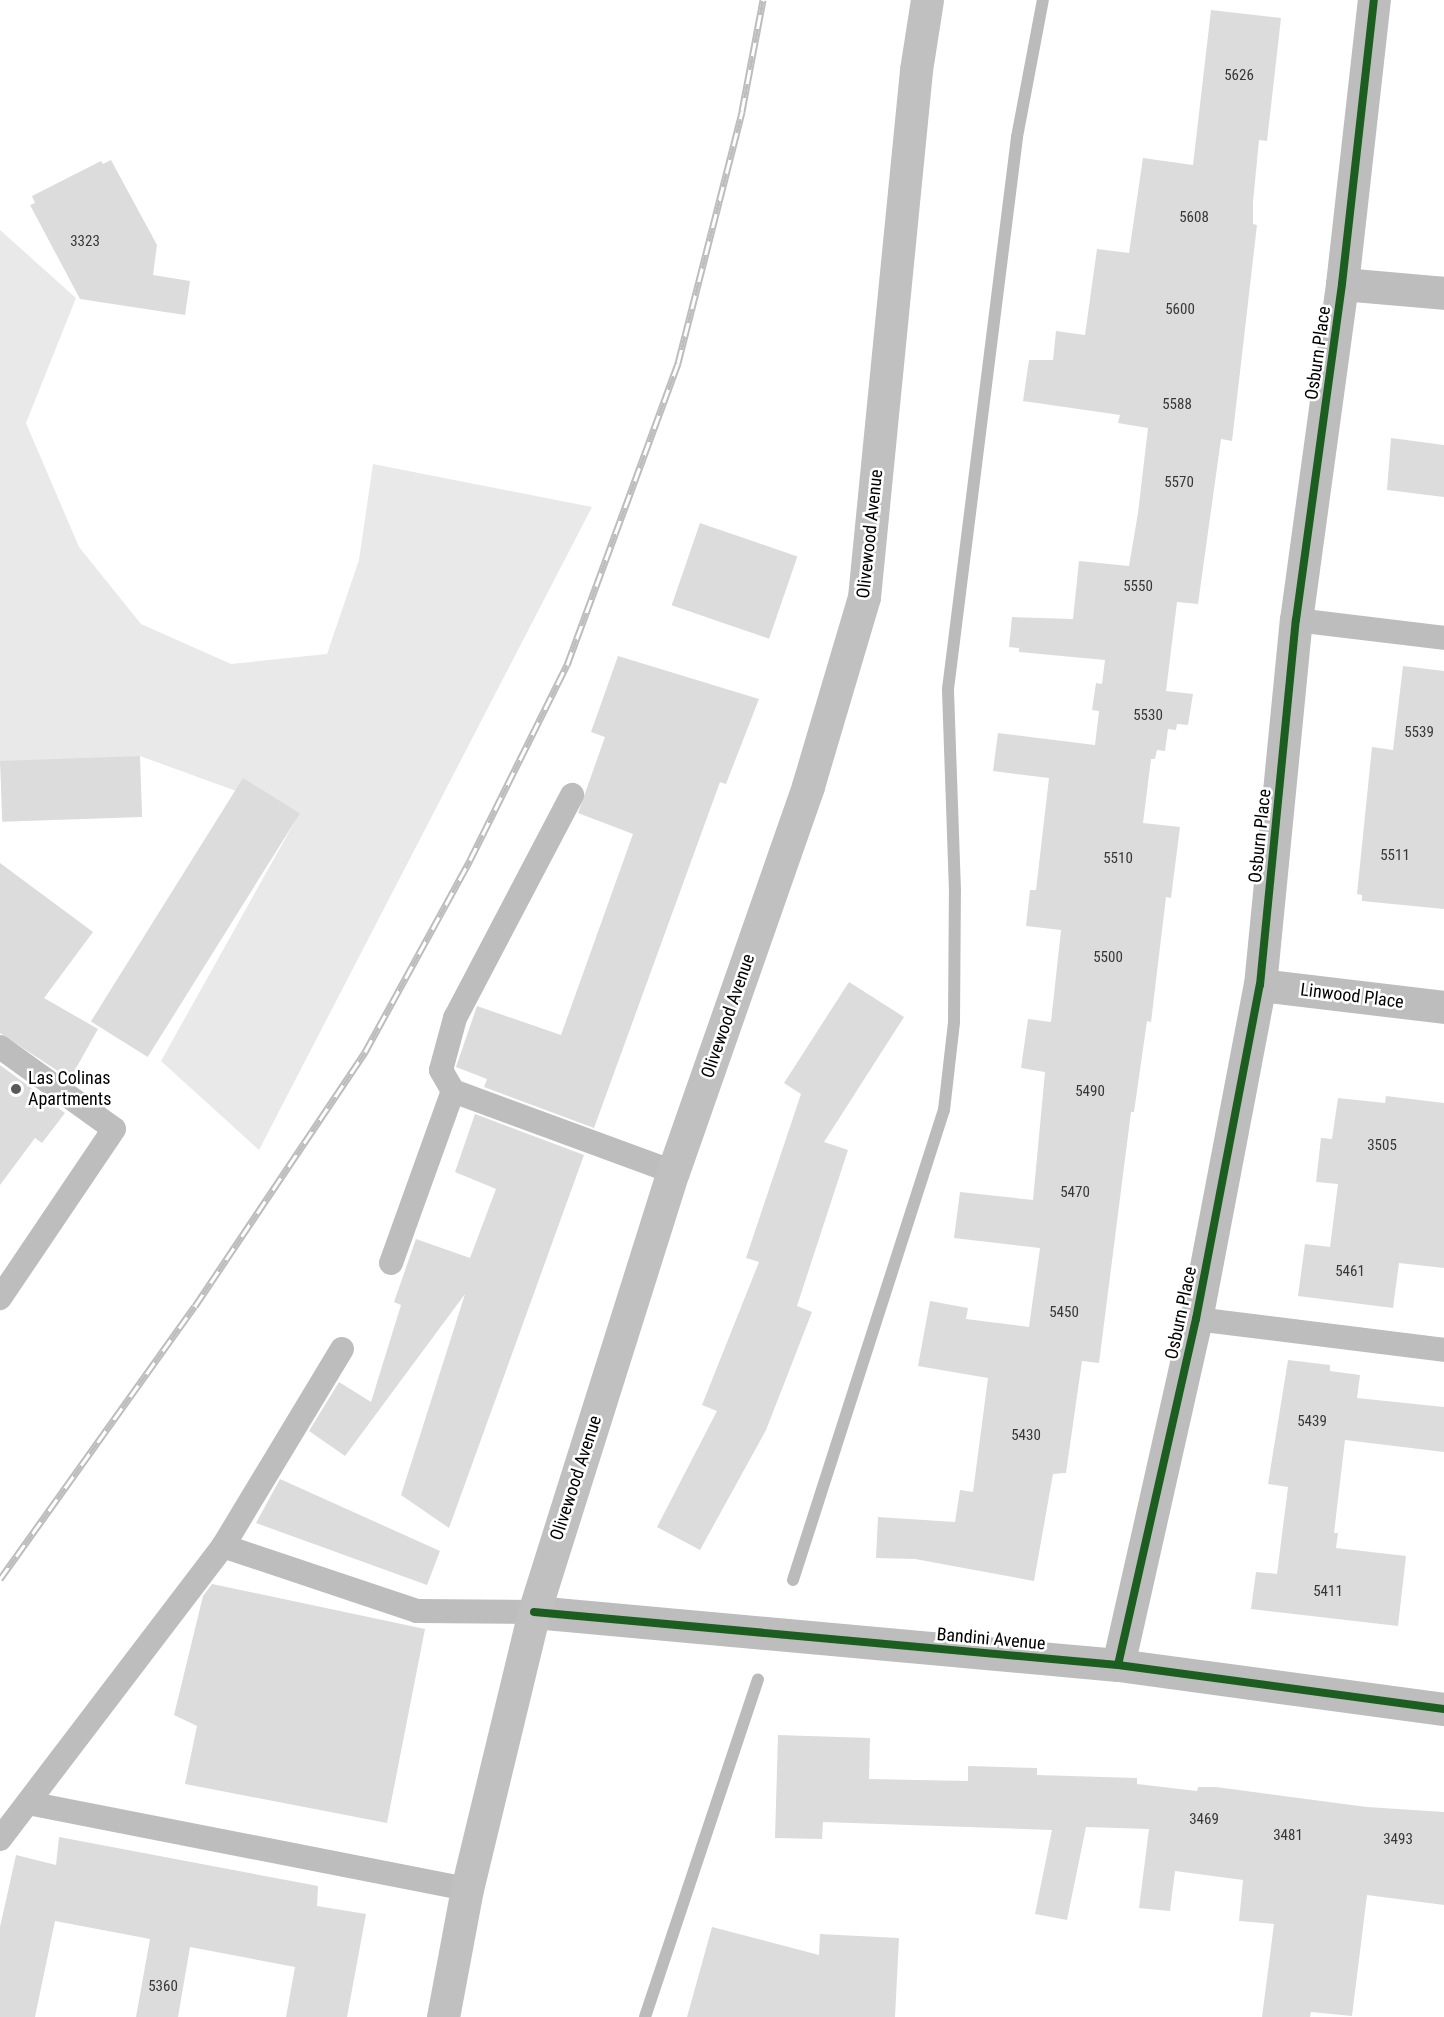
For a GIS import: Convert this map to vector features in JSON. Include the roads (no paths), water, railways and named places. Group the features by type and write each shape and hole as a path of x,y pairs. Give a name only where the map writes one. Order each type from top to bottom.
{"main road":[{"name":"Olivewood Avenue","path":"443,2017 467,1889 534,1612 673,1172 808,786 864,597 916,70 927,0"}],"street":[{"name":"Osburn Place","path":"1118,1665 1196,1319 1260,985 1296,620 1342,284 1374,0"},
{"path":"1342,284 1444,293"},
{"name":"Linwood Place","path":"1260,985 1444,1007"},
{"name":"Bandini Avenue","path":"534,1612 1118,1665 1444,1709"}],"lane":[{"path":"1296,620 1444,638"},
{"path":"572,795 455,1018 441,1070 453,1091 673,1172"},
{"path":"0,1047 114,1129 0,1298"},
{"path":"391,1263 453,1091"},
{"path":"1196,1319 1444,1350"},
{"path":"0,1839 223,1546 342,1349"},
{"path":"223,1546 417,1611 534,1612"},
{"path":"27,1803 467,1889"}],"waterway":[{"path":"793,1580 944,1110 954,1022 955,891 948,689 1017,137 1043,0"},
{"path":"645,2017 758,1679"}],"railway":[{"path":"0,1579 195,1306 365,1052 470,860 567,665 678,363 742,111 763,0"}],"place":[{"name":"Las Colinas Apartments","path":"16,1089"}]}
